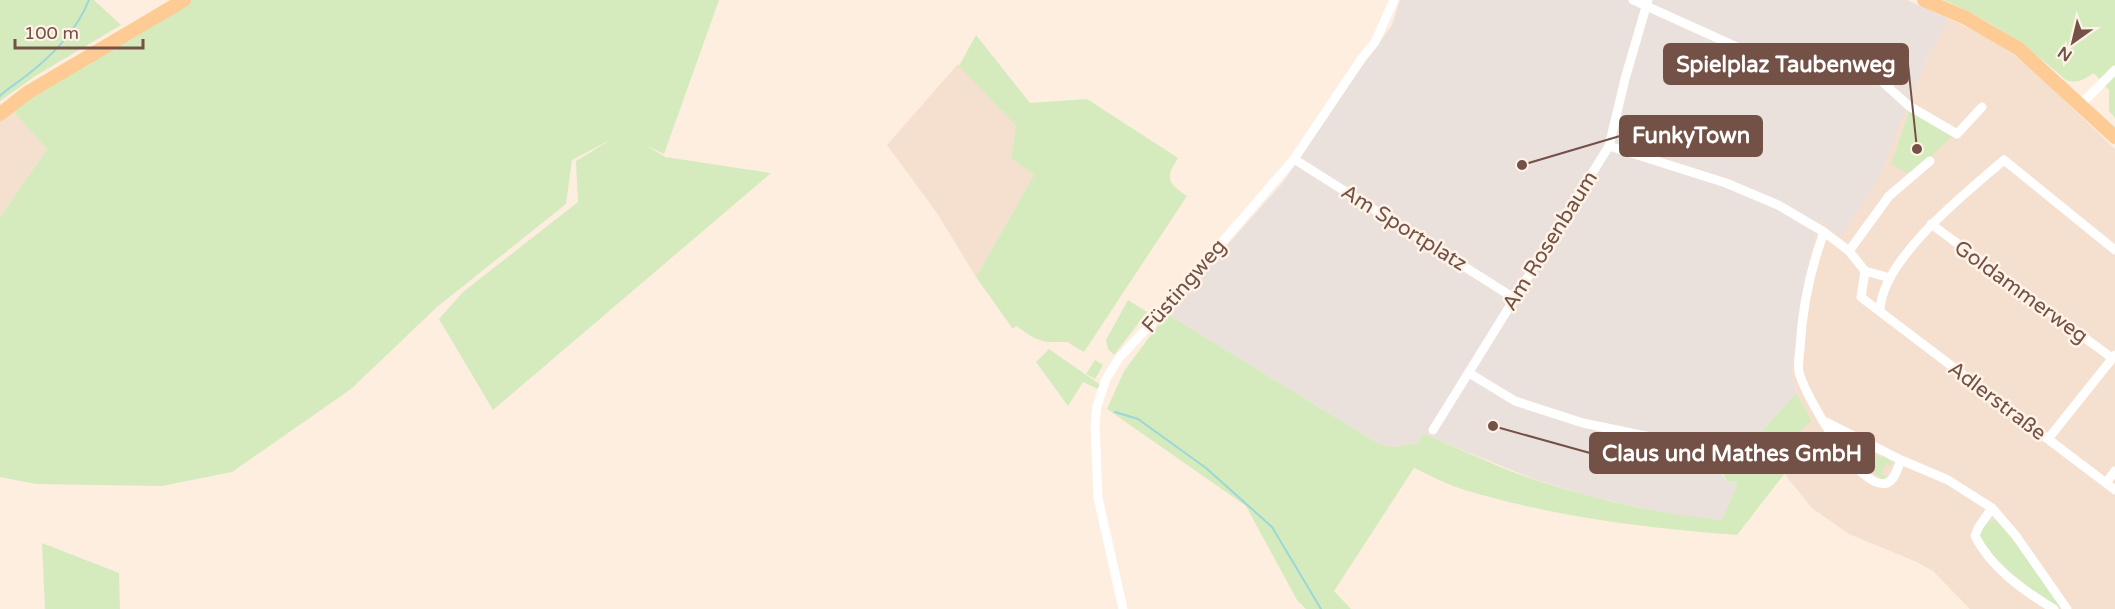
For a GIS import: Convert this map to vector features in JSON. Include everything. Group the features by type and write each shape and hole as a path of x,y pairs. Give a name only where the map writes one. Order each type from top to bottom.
{"main road":[{"path":"0,114 19,98 184,0"},
{"path":"1924,0 1966,18 2005,40 2031,59 2115,137"}],"street":[{"name":"Füstingweg","path":"1123,609 1098,498 1094,437 1097,406 1101,393 1119,358 1294,159 1375,42 1394,0"},
{"path":"1633,0 1647,3 1801,76 1818,76 1838,63 1854,60 1867,68 1910,106 1958,134 1982,107"},
{"name":"Am Rosenbaum","path":"1433,430 1609,147 1625,79 1647,3"},
{"path":"2081,104 2115,70"},
{"path":"1609,147 1726,183 1778,205 1824,232 1849,251 1864,271 1890,279"},
{"name":"Am Sportplatz","path":"1294,159 1514,298"},
{"path":"1880,311 1882,294 1890,279 1931,224 2004,160 2115,250"},
{"path":"1849,251 1889,196 1930,161"},
{"name":"Goldammerweg","path":"1931,224 2114,356"},
{"path":"1824,232 1816,253 1804,306 1799,370 1804,389 1849,460 1871,479 1887,483 1894,477 1901,459"},
{"name":"Adlerstraße","path":"1864,271 1861,297 2115,490"},
{"path":"2048,439 2114,356"},
{"path":"1469,373 1515,401 1583,423 1684,444 1701,454"},
{"path":"1824,421 1948,480 1992,508 2016,536 2067,609"},
{"path":"2106,483 2115,471"},
{"path":"1992,508 1975,536 1979,544 2012,581 2054,609"}],"shaded area":[{"path":"1400,0 1907,0 1949,19 1925,63 1877,181 1841,236 1818,221 1800,307 1792,372 1796,393 1751,443 1720,461 1723,476 1728,482 1733,481 1737,485 1722,520 1677,516 1589,496 1536,480 1423,434 1418,443 1394,447 1379,444 1172,317 1168,312 1284,181 1343,92 1392,25"},
{"path":"1949,19 1984,35 2018,58 2115,149 2115,609 1970,609 1933,571 1849,534 1812,508 1770,456 1812,421 1796,393 1792,372 1800,306 1818,220 1906,108 1925,63"},
{"path":"958,64 1016,126 1011,158 1034,175 976,277 937,213 887,145"},
{"path":"11,109 47,149 0,217 0,119"}],"green space":[{"path":"0,0 94,0 121,25 37,75 0,101"},
{"path":"192,0 719,0 664,154 646,145 665,157 771,173 493,410 439,319 463,292 578,202 576,161 612,139 572,160 566,204 437,307 351,389 232,472 162,486 36,484 0,477 0,217 47,149 11,109"},
{"path":"1943,0 2115,0 2115,118 2109,111 2109,90 2094,73 2077,81 2066,80 2008,35 1977,16"},
{"path":"976,35 1030,103 1087,99 1178,158 1171,171 1170,180 1187,196 1084,352 1067,342 1046,342 1034,338 1016,326 1013,329 976,277 1034,175 1011,158 1016,126 959,66"},
{"path":"1910,109 1954,135 1910,175 1891,164"},
{"path":"1128,300 1147,312 1114,355 1108,349 1106,340"},
{"path":"1168,312 1172,317 1379,444 1394,447 1418,443 1423,434 1538,481 1606,500 1675,514 1722,520 1737,485 1733,481 1728,482 1720,461 1751,443 1796,393 1812,421 1771,456 1785,473 1737,535 1634,525 1532,507 1459,488 1414,468 1334,591 1351,609 1306,609 1297,600 1246,506 1107,409 1124,371"},
{"path":"1049,349 1102,386 1100,390 1083,382 1068,406 1036,362"},
{"path":"1095,360 1103,365 1095,379 1086,374"},
{"path":"1833,431 1853,441 1852,444 1882,458 1884,455 1891,462 1891,466 1886,464 1881,474 1888,477 1886,480 1873,474 1875,472 1854,457"},
{"path":"1998,520 2063,608 2028,589 1986,548 1979,538 1981,530 1984,524"},
{"path":"42,543 119,573 120,609 45,609"}],"waterway":[{"path":"0,96 54,51 78,22 89,0"},
{"path":"1115,412 1138,419 1206,468 1272,527 1321,609"}],"place":[{"name":"Spielplaz Taubenweg","path":"1917,149"},
{"name":"FunkyTown","path":"1522,165"},
{"name":"Claus und Mathes GmbH","path":"1493,426"}]}
